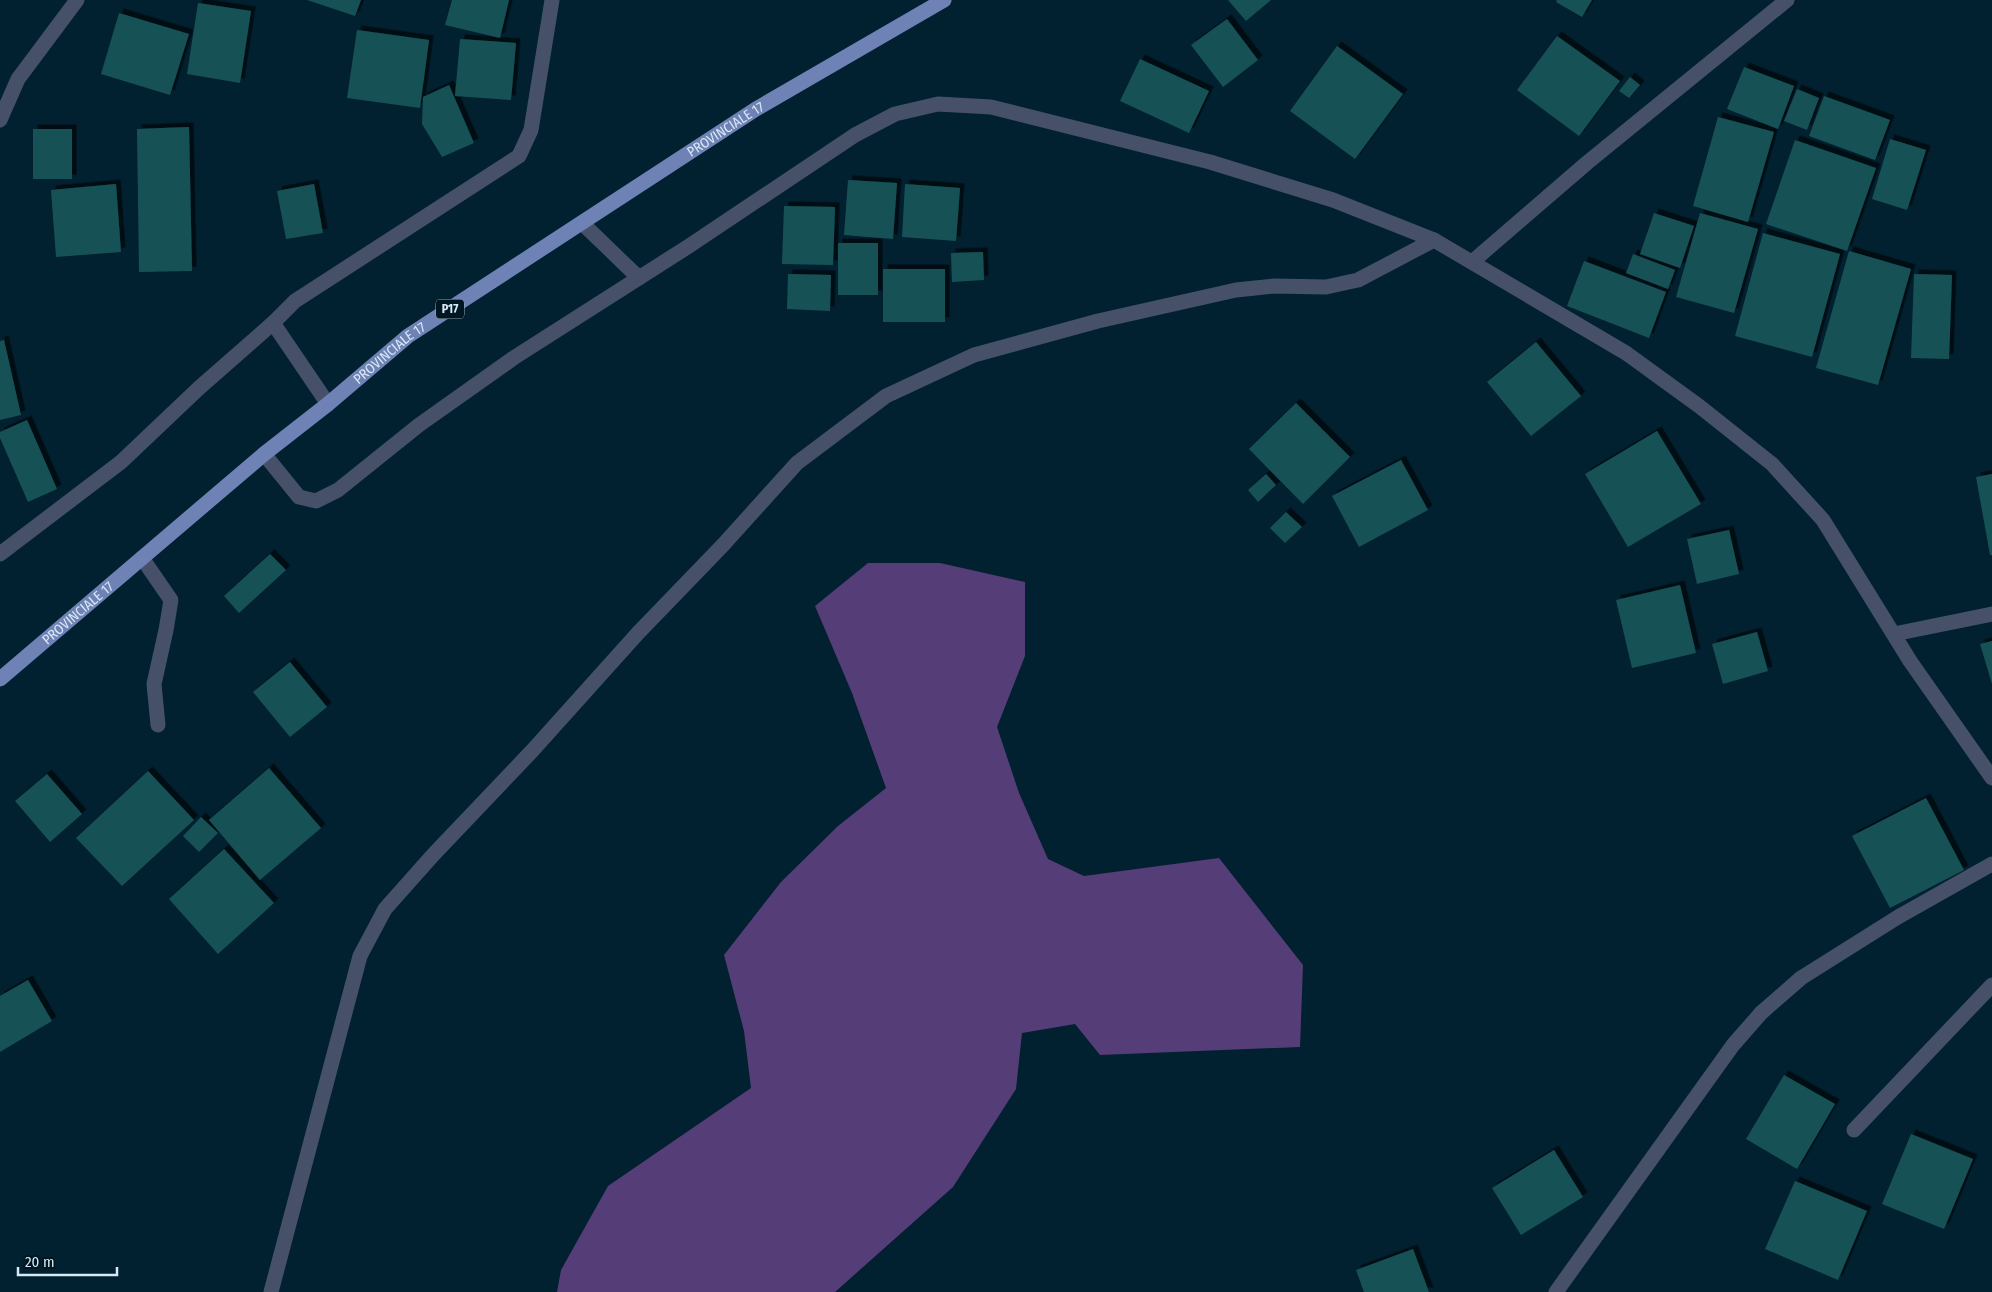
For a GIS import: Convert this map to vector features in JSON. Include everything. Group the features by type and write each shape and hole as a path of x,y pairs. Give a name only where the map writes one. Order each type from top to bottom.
{"main road":[{"name":"PROVINCIALE 17","path":"0,679 264,454 328,404 408,336 756,109 944,0"}],"street":[{"path":"0,120 18,79 77,0"},
{"path":"0,554 121,462 295,301 519,156 531,130 552,0"},
{"path":"1472,262 1588,162 1788,0"},
{"path":"264,454 299,497 316,501 338,490 419,425 515,357 640,278 855,135 895,114 938,104 991,107 1210,162 1333,200 1434,240 1626,353 1699,406 1772,464 1822,520 1910,661 1992,778"},
{"path":"582,223 640,278"},
{"path":"271,1292 360,956 385,909 797,463 886,396 974,355 1098,321 1236,290 1274,286 1326,287 1358,280 1434,240"},
{"path":"273,323 300,360 328,404"},
{"path":"142,558 171,600 154,684 158,725"},
{"path":"1894,634 1992,614"},
{"path":"1556,1292 1733,1046 1761,1013 1801,978 1898,918 1992,864"},
{"path":"1854,1130 1992,985"}],"shaded area":[{"path":"868,563 940,563 1025,582 1025,656 997,727 1019,793 1048,859 1084,876 1219,858 1303,965 1300,1047 1100,1055 1075,1024 1022,1033 1016,1089 953,1187 835,1292 557,1292 561,1270 608,1186 751,1088 744,1031 724,955 781,882 838,826 886,788 852,693 815,606"}],"building":[{"path":"307,0 361,0 355,16"},
{"path":"452,0 509,0 500,38 445,25"},
{"path":"1228,0 1271,0 1246,21"},
{"path":"1557,0 1592,0 1582,17 1556,2"},
{"path":"198,3 251,11 240,83 187,74"},
{"path":"119,13 189,34 170,95 101,74"},
{"path":"1227,19 1258,60 1223,87 1191,45"},
{"path":"357,30 429,40 420,108 347,98"},
{"path":"1557,36 1620,81 1579,136 1517,90"},
{"path":"460,39 516,43 511,100 455,96"},
{"path":"1337,46 1403,94 1355,159 1290,111"},
{"path":"1140,59 1209,91 1189,133 1120,101"},
{"path":"1744,67 1794,86 1778,129 1727,109"},
{"path":"1630,77 1640,85 1629,98 1619,91"},
{"path":"449,85 474,143 442,157 422,124 423,97"},
{"path":"1797,89 1819,98 1807,130 1784,121"},
{"path":"1824,96 1890,120 1875,160 1809,136"},
{"path":"1718,117 1774,132 1748,222 1693,206"},
{"path":"189,127 192,271 139,272 137,129"},
{"path":"33,129 72,129 72,179 33,179"},
{"path":"1890,139 1926,150 1907,210 1872,199"},
{"path":"1795,140 1876,168 1847,251 1766,224"},
{"path":"848,180 897,183 893,239 844,235"},
{"path":"116,184 121,252 56,257 51,190"},
{"path":"314,184 323,233 286,239 277,191"},
{"path":"905,184 960,188 956,241 902,237"},
{"path":"784,206 835,207 833,265 782,264"},
{"path":"1654,213 1694,226 1680,268 1640,254"},
{"path":"1700,213 1758,229 1734,313 1676,297"},
{"path":"1763,233 1840,254 1812,357 1735,336"},
{"path":"838,243 878,243 878,295 838,295"},
{"path":"1849,251 1911,269 1878,385 1816,368"},
{"path":"983,252 984,280 952,282 951,253"},
{"path":"1633,254 1675,270 1668,289 1626,273"},
{"path":"1584,261 1666,292 1649,338 1567,306"},
{"path":"883,269 945,269 945,322 883,322"},
{"path":"788,274 831,275 830,311 787,309"},
{"path":"1914,274 1952,275 1949,359 1911,358"},
{"path":"4,340 21,415 0,420 0,341"},
{"path":"1536,342 1581,396 1531,436 1487,382"},
{"path":"1296,403 1350,457 1303,504 1249,449"},
{"path":"27,420 57,489 28,502 0,438 0,432"},
{"path":"1657,431 1701,504 1628,547 1585,474"},
{"path":"1401,460 1428,510 1359,547 1332,496"},
{"path":"1266,474 1276,485 1258,502 1248,490"},
{"path":"1992,474 1992,555 1990,555 1976,477"},
{"path":"1286,512 1302,527 1285,543 1270,528"},
{"path":"1729,530 1739,574 1697,584 1687,539"},
{"path":"270,554 286,570 239,613 224,596"},
{"path":"1680,585 1696,653 1632,668 1616,600"},
{"path":"1757,632 1768,671 1723,684 1712,644"},
{"path":"1992,641 1992,684 1980,644"},
{"path":"290,662 327,707 290,737 253,692"},
{"path":"269,768 321,828 260,880 209,820"},
{"path":"148,771 194,820 122,886 76,838"},
{"path":"47,774 82,814 50,842 15,801"},
{"path":"1926,798 1964,870 1890,908 1852,836"},
{"path":"201,817 218,833 199,852 183,836"},
{"path":"224,849 274,903 218,954 169,899"},
{"path":"28,980 52,1021 0,1052 0,996"},
{"path":"1784,1075 1835,1104 1797,1169 1746,1139"},
{"path":"1911,1134 1973,1159 1944,1229 1882,1204"},
{"path":"1554,1150 1583,1197 1521,1235 1492,1188"},
{"path":"1795,1181 1867,1211 1838,1280 1765,1249"},
{"path":"1413,1249 1429,1292 1364,1292 1356,1270"}]}
